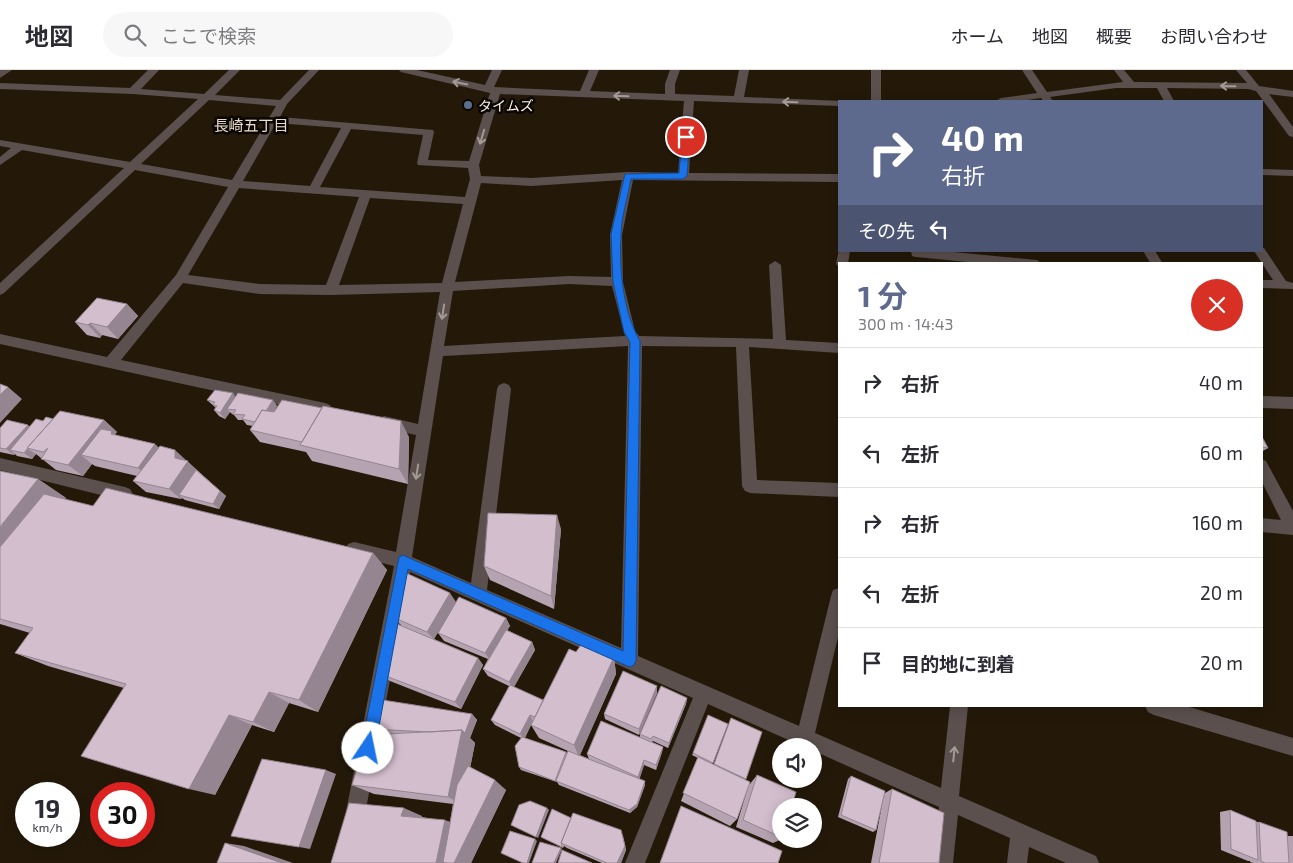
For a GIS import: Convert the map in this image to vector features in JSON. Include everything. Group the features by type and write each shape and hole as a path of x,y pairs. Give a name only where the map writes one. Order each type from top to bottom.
{"street":[{"path":"0,75 8,70"},
{"path":"133,92 154,70"},
{"path":"0,290 235,70"},
{"path":"110,362 180,278 283,103 314,70"},
{"path":"404,70 492,90 838,104"},
{"path":"346,863 403,561 447,287 469,201 497,70"},
{"path":"584,94 594,70"},
{"path":"670,97 670,84 675,70"},
{"path":"738,100 744,70"},
{"path":"876,70 876,100"},
{"path":"1027,70 1046,98"},
{"path":"1119,70 1131,85"},
{"path":"1241,70 1258,88 1293,134"},
{"path":"1016,100 1046,98 1116,84 1258,88 1277,93 1293,94"},
{"path":"1160,85 1168,100"},
{"path":"0,86 133,92 283,103"},
{"path":"683,176 689,98"},
{"path":"274,120 429,132 422,163 531,182 628,176 838,178"},
{"path":"314,190 347,126"},
{"path":"0,143 234,184 469,201"},
{"path":"0,162 20,146"},
{"path":"1263,172 1293,173"},
{"path":"628,176 616,234 618,282 629,332 635,341 630,660"},
{"path":"331,290 366,194"},
{"path":"1261,252 1288,286"},
{"path":"917,256 1005,262"},
{"path":"775,265 780,344"},
{"path":"180,278 260,289 331,290 447,287 569,280 618,282"},
{"path":"1263,284 1288,286"},
{"path":"0,339 339,412"},
{"path":"437,351 635,341 742,342 838,348"},
{"path":"742,342 750,486 838,490"},
{"path":"478,594 504,389"},
{"path":"1263,402 1293,404"},
{"path":"374,420 424,431"},
{"path":"0,464 144,498"},
{"path":"1263,469 1293,527"},
{"path":"1263,525 1293,527"},
{"path":"336,545 403,561 805,738 838,600"},
{"path":"635,863 704,693"},
{"path":"943,863 959,707"},
{"path":"1157,707 1293,747"},
{"path":"822,746 1089,863"},
{"path":"1017,863 1020,832"}],"building":[{"path":"97,298 127,304 107,327 75,322"},
{"path":"0,384 8,387 0,395"},
{"path":"215,390 233,393 220,413 214,410 217,406 213,405 215,402 207,400"},
{"path":"238,393 273,400 266,411 262,410 255,422 242,419 245,415 233,414 236,410 227,409"},
{"path":"282,400 322,408 302,442 250,430 262,410 274,412"},
{"path":"323,406 401,421 399,469 300,445"},
{"path":"60,411 104,420 68,465 41,459 48,448 43,452 27,448"},
{"path":"46,417 53,419 24,453 10,450 36,419 43,421"},
{"path":"7,420 28,425 6,449 0,448 0,428"},
{"path":"101,429 112,431 111,434 155,444 138,468 81,455"},
{"path":"1263,439 1268,448 1263,447"},
{"path":"160,446 175,450 175,458 188,461 169,489 133,481"},
{"path":"196,470 220,491 213,504 179,495"},
{"path":"0,471 38,479 0,527"},
{"path":"106,488 373,553 299,700 269,692 253,722 229,715 189,789 81,756 126,684 15,653 33,628 0,619 0,547 44,494 93,506"},
{"path":"488,513 557,515 551,596 484,566"},
{"path":"406,573 450,593 427,632 395,618 401,575"},
{"path":"459,597 506,618 485,653 438,633"},
{"path":"397,624 478,658 455,702 383,675 391,634"},
{"path":"506,630 532,642 509,682 483,669"},
{"path":"583,642 614,657 574,745 531,725 569,649 576,652"},
{"path":"623,671 657,686 639,729 604,714"},
{"path":"510,685 543,700 535,717 530,715 520,734 491,720"},
{"path":"661,686 687,698 669,743 653,736 651,739 640,734"},
{"path":"376,699 472,714 465,733 462,730 431,732 370,729"},
{"path":"708,715 728,724 713,763 693,753"},
{"path":"731,718 762,732 746,779 714,764"},
{"path":"601,721 663,747 656,765 644,760 638,777 587,754"},
{"path":"462,730 448,797 352,785 367,735"},
{"path":"522,737 566,752 555,781 519,767 515,746"},
{"path":"568,751 645,781 637,804 629,810 556,781"},
{"path":"698,757 750,782 737,819 683,793"},
{"path":"262,759 326,770 299,847 231,836"},
{"path":"468,766 495,780 454,863 446,863 443,862 457,785"},
{"path":"757,775 772,782 772,788 787,788 796,792 794,798 772,798 772,833 743,820"},
{"path":"851,776 885,791 876,830 841,815"},
{"path":"892,789 944,813 939,863 879,863"},
{"path":"530,801 547,808 536,837 511,825 519,805"},
{"path":"349,803 404,808 401,816 445,820 436,863 331,863"},
{"path":"681,806 782,851 778,863 660,863"},
{"path":"552,809 571,818 561,843 562,847 541,837"},
{"path":"1230,810 1256,821 1258,860 1231,849"},
{"path":"573,813 621,830 625,846 617,863 607,863 561,843"},
{"path":"1259,822 1287,832 1289,863 1265,863 1261,861"},
{"path":"510,831 535,839 527,863 501,853"},
{"path":"540,842 561,848 554,863 532,863"},
{"path":"225,843 282,863 217,863"},
{"path":"562,850 592,863 558,863"}],"place":[{"name":"タイムズ","path":"468,105"}],"district":[{"name":"長崎五丁目","path":"251,125"}],"route":[{"path":"368,748 403,561 630,660 635,341 629,332 618,282 616,234 628,176 683,176 686,137"}]}
